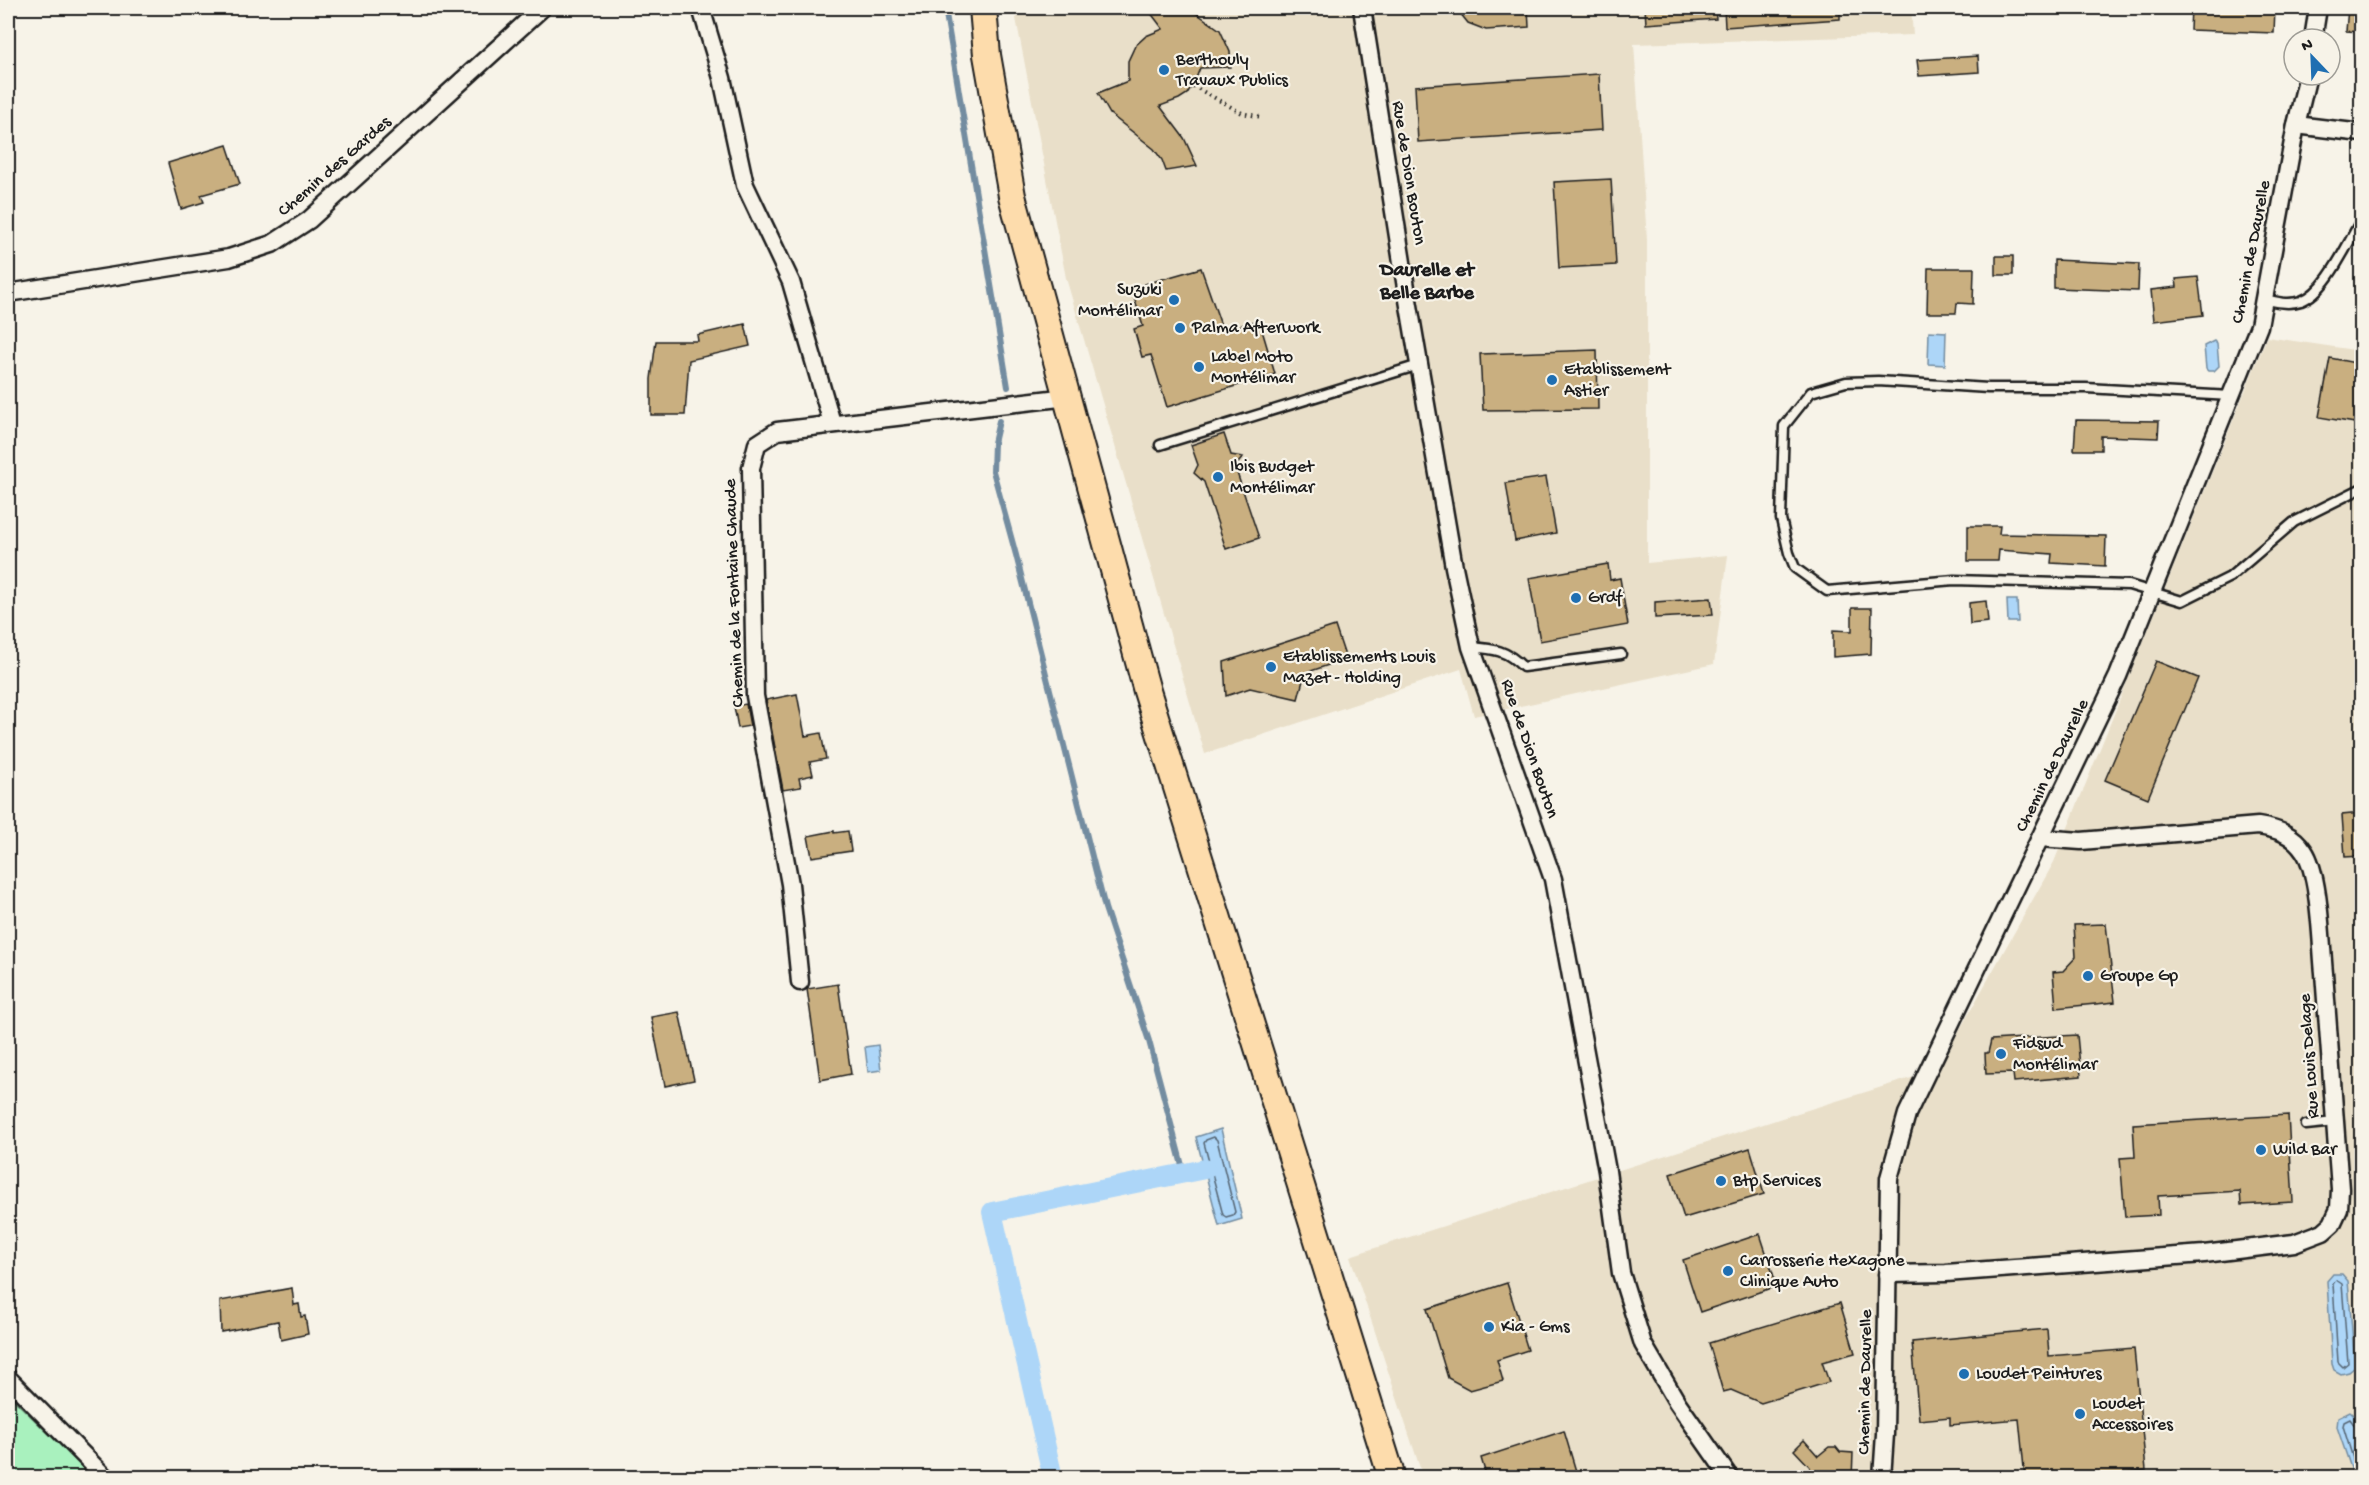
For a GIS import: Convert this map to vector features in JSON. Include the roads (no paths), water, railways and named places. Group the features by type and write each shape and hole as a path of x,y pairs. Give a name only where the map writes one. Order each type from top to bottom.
{"main road":[{"path":"983,8 987,55 1012,196 1147,691 1392,1478"}],"street":[{"name":"Chemin des Gardes","path":"8,293 230,258 272,244 309,220 542,8"},
{"path":"700,8 722,78 745,185 791,282 832,423"},
{"name":"Rue de Dion Bouton","path":"1362,8 1454,567 1471,647 1553,879 1607,1171 1621,1273 1643,1344 1677,1402 1730,1478"},
{"path":"2315,27 2318,8"},
{"name":"Chemin de Daurelle","path":"1882,1478 1889,1178 1907,1114 2118,676 2259,326 2305,87"},
{"path":"2296,125 2361,134"},
{"name":"Chemin de la Fontaine Chaude","path":"800,982 790,884 755,696 751,468 757,444 777,431 1068,397"},
{"name":"Rue Louis Delage","path":"1887,1274 1946,1273 2204,1254 2294,1243 2323,1233 2332,1224 2339,1209 2340,1189 2315,884 2306,853 2293,839 2275,829 2258,826 2081,841 2040,838"},
{"path":"8,1378 106,1478"}],"lane":[{"path":"2264,299 2283,303 2302,300 2322,288 2361,219"},
{"path":"1160,445 1419,365"},
{"path":"2230,396 2086,388 1988,388 1878,381 1846,382 1811,392 1784,426 1781,519 1789,553 1795,568 1827,591 1954,580 2129,585 2182,601 2230,578 2294,522 2361,488"},
{"path":"1471,647 1495,649 1512,655 1523,667 1622,654"},
{"path":"2306,1125 2335,1122"}],"water":[{"path":"1929,331 1946,332 1945,365 1928,364"},
{"path":"2214,341 2217,344 2219,366 2214,371 2208,371 2204,346"},
{"path":"2007,600 2017,600 2018,622 2008,622"},
{"path":"878,1045 881,1070 868,1072 865,1047"},
{"path":"1221,1129 1242,1219 1219,1226 1196,1137"},
{"path":"2333,1274 2342,1274 2348,1281 2355,1367 2341,1374 2334,1370 2332,1364 2327,1281"},
{"path":"2350,1412 2356,1418 2362,1433 2361,1477 2354,1477 2337,1427 2338,1418"}],"waterway":[{"path":"945,8 1008,387"},
{"path":"999,421 994,443 993,471 1105,908 1149,1041 1184,1173"},
{"path":"1053,1478 992,1212 1205,1169"}],"place":[{"name":"Berthouly Travaux Publics","path":"1164,70"},
{"name":"Suzuki Montélimar","path":"1174,300"},
{"name":"Palma Afterwork","path":"1180,328"},
{"name":"Label Moto Montélimar","path":"1199,367"},
{"name":"Etablissement Astier","path":"1552,380"},
{"name":"Ibis Budget Montélimar","path":"1218,477"},
{"name":"Grdf","path":"1576,598"},
{"name":"Etablissements Louis Mazet - Holding","path":"1271,667"},
{"name":"Groupe Gp","path":"2088,976"},
{"name":"Fidsud Montélimar","path":"2001,1054"},
{"name":"Wild Bar","path":"2261,1150"},
{"name":"Btp Services","path":"1721,1181"},
{"name":"Carrosserie Hexagone Clinique Auto","path":"1728,1271"},
{"name":"Kia - Gms","path":"1489,1327"},
{"name":"Loudet Peintures","path":"1964,1374"},
{"name":"Loudet Accessoires","path":"2080,1414"}],"district":[{"name":"Daurelle et Belle Barbe","path":"1427,282"}]}
